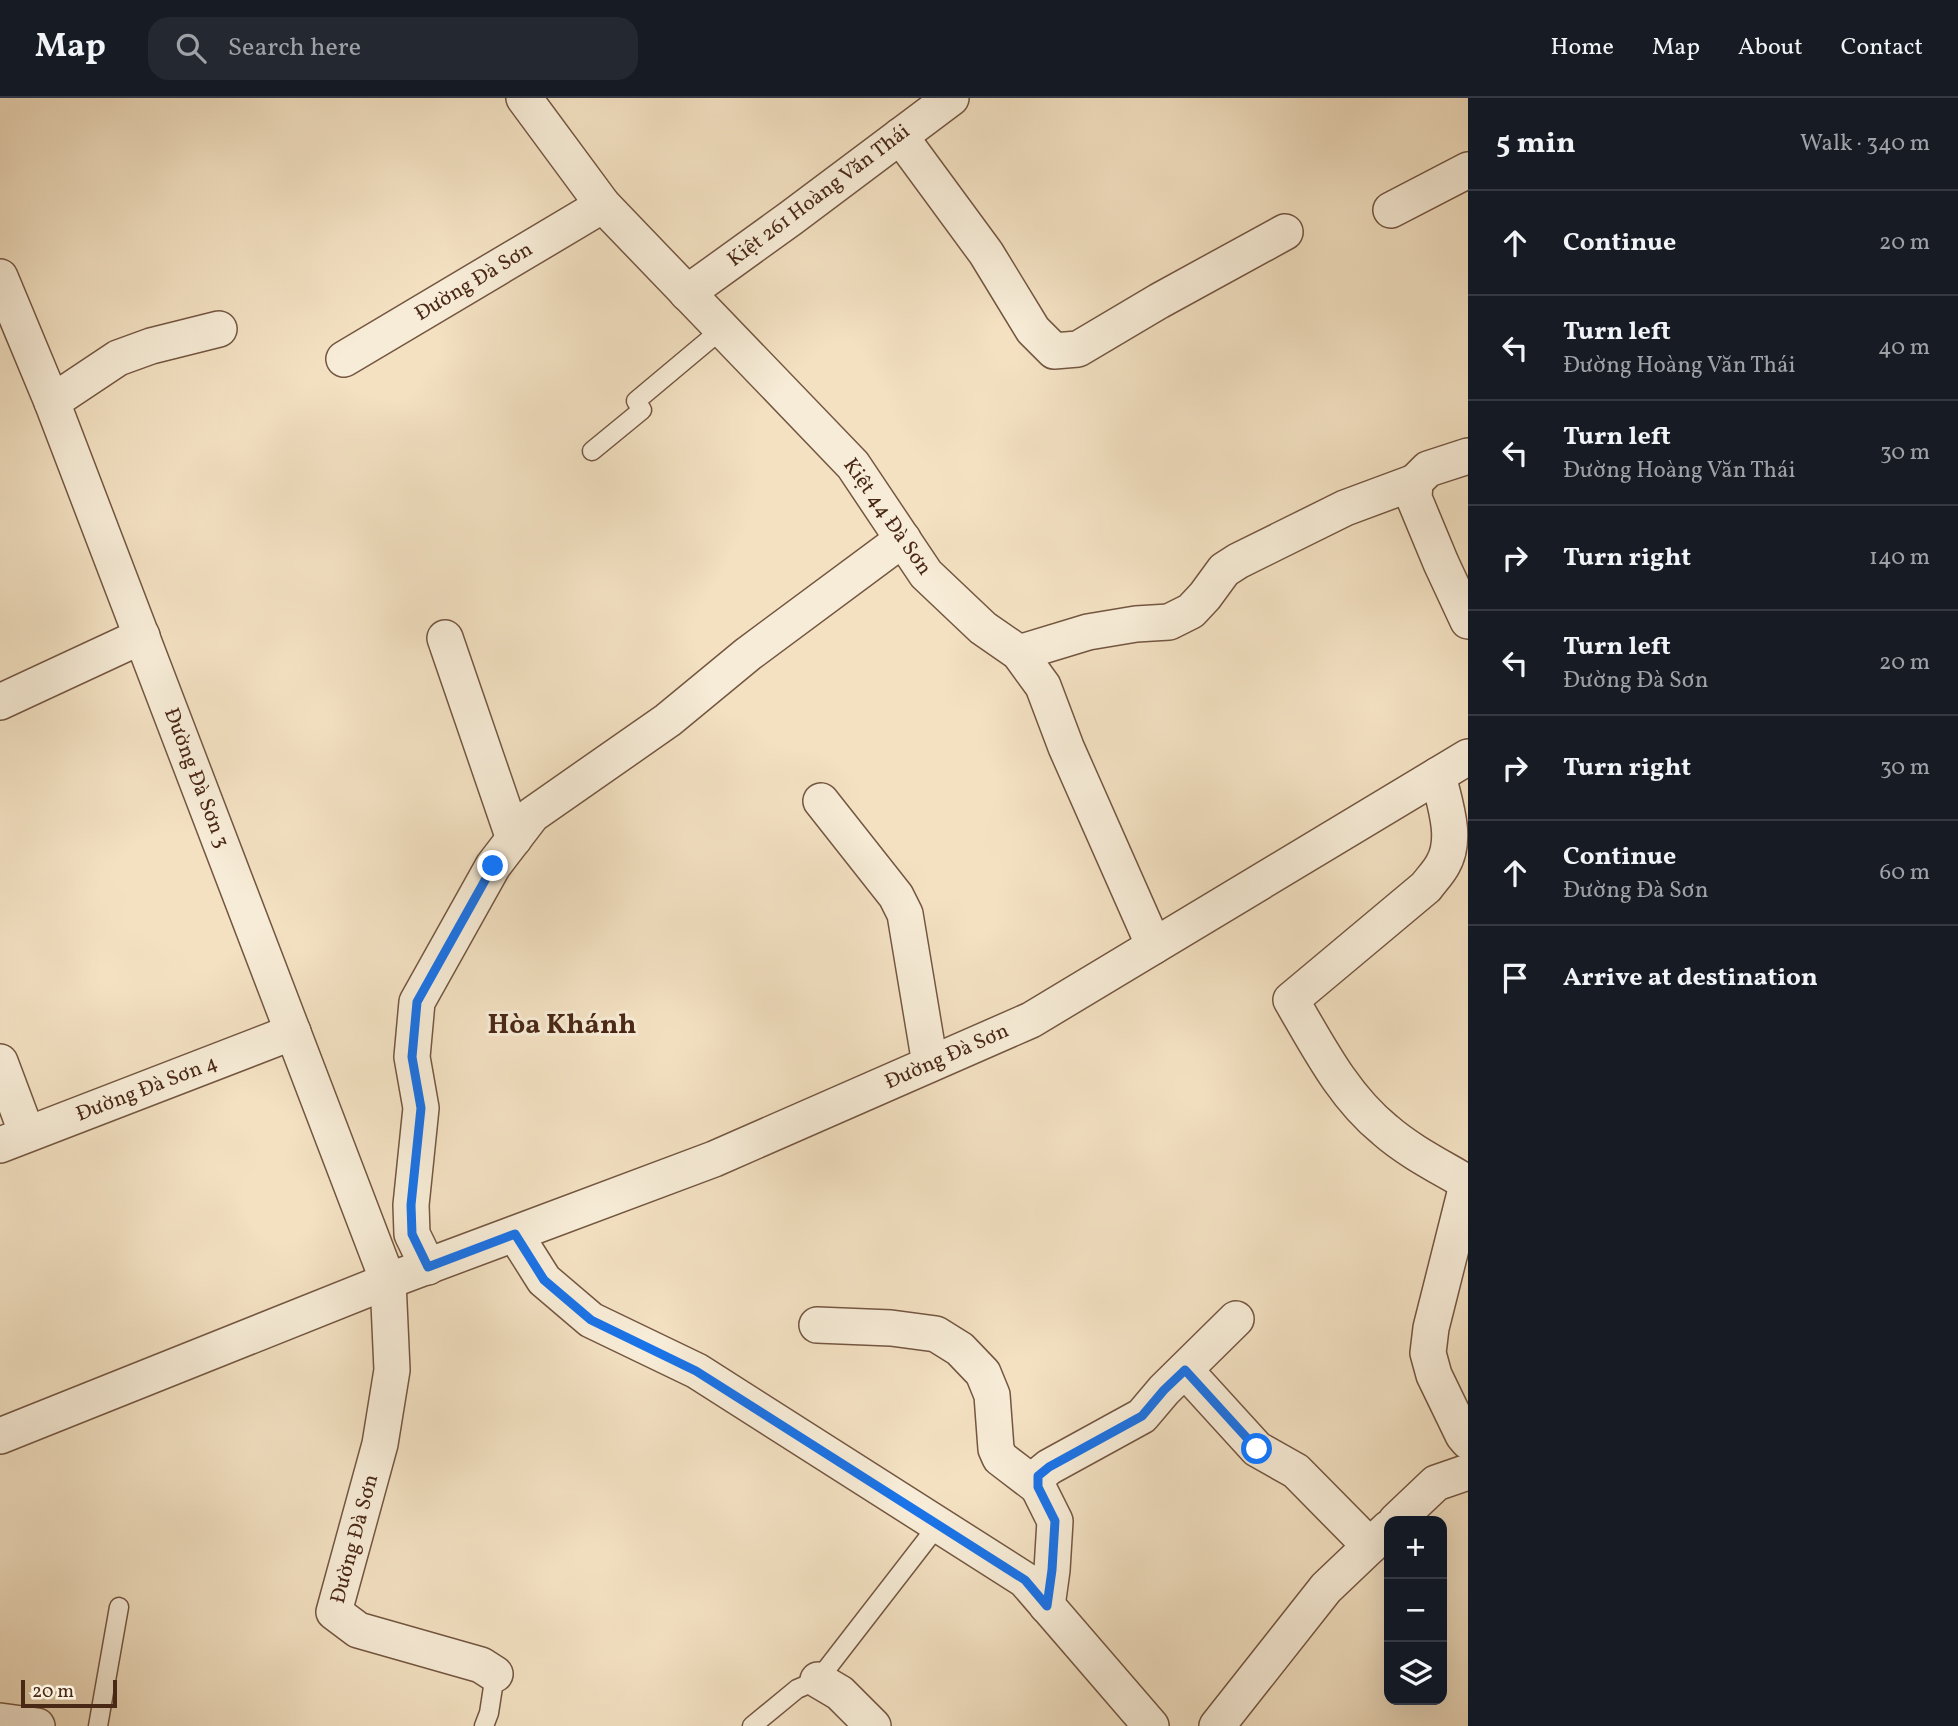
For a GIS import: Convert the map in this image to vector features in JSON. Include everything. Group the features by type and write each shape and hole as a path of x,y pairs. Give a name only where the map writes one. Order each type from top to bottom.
{"street":[{"name":"Kiệt 44 Đà Sơn","path":"524,98 603,205 853,464 926,575 983,628 1019,653 1043,686 1066,747 1154,946"},
{"name":"Kiệt 261 Hoàng Văn Thái","path":"687,293 951,98"},
{"path":"900,136 986,253 1033,330 1054,351 1078,349 1159,301 1286,232"},
{"path":"1391,210 1468,170"},
{"name":"Đường Đà Sơn","path":"344,359 603,205"},
{"name":"Đường Đà Sơn 3","path":"0,277 52,402 388,1282"},
{"path":"52,402 118,358 150,346 219,329"},
{"path":"1019,653 1088,632 1169,622 1191,611 1224,570 1238,561 1345,508 1415,482 1428,469 1468,456"},
{"path":"1415,482 1414,499 1468,621"},
{"path":"428,1267 412,1234 411,1205 421,1108 412,1057 417,1002 493,866 533,815 668,720 747,654 903,539"},
{"path":"0,702 142,636"},
{"path":"445,638 514,839"},
{"name":"Đường Đà Sơn","path":"0,1436 388,1282 713,1159 1031,1020 1468,757"},
{"path":"1438,775 1450,834 1444,863 1426,887 1291,1000 1339,1080 1363,1110 1385,1131 1467,1182 1431,1328 1428,1353 1434,1375 1468,1441"},
{"path":"821,801 896,896 905,914 930,1064"},
{"name":"Đường Đà Sơn 4","path":"14,1139 293,1032"},
{"path":"0,1062 14,1139"},
{"path":"515,1234 544,1280 591,1320 696,1371 1025,1580 1151,1726"},
{"name":"Đường Đà Sơn","path":"388,1282 392,1370 380,1444 334,1612 358,1630 481,1665 495,1674"},
{"path":"1038,1487 1038,1476 1049,1467 1142,1416 1164,1390 1237,1319"},
{"path":"817,1325 891,1328 936,1334 960,1349 983,1373 992,1395 996,1449 1000,1458 1038,1487 1055,1521 1047,1606"},
{"path":"1185,1370 1257,1449 1296,1471 1380,1537 1326,1588 1217,1726"},
{"path":"1401,1516 1436,1483 1468,1472"},
{"path":"818,1680 840,1693 873,1726"},
{"path":"0,1721 37,1726"}],"lane":[{"path":"592,451 642,410 636,401 722,329"},
{"path":"752,1726 797,1689 818,1680 938,1525"},
{"path":"98,1726 119,1607"},
{"name":"Đường Đà Sơn","path":"484,1726 489,1713 495,1674"}],"district":[{"name":"Hòa Khánh","path":"562,1025"}],"route":[{"path":"493,866 417,1002 412,1057 421,1108 411,1205 412,1234 428,1267 515,1234 544,1280 591,1320 696,1371 1025,1580 1047,1606 1055,1521 1038,1487 1038,1476 1049,1467 1142,1416 1185,1370 1257,1449"}]}
